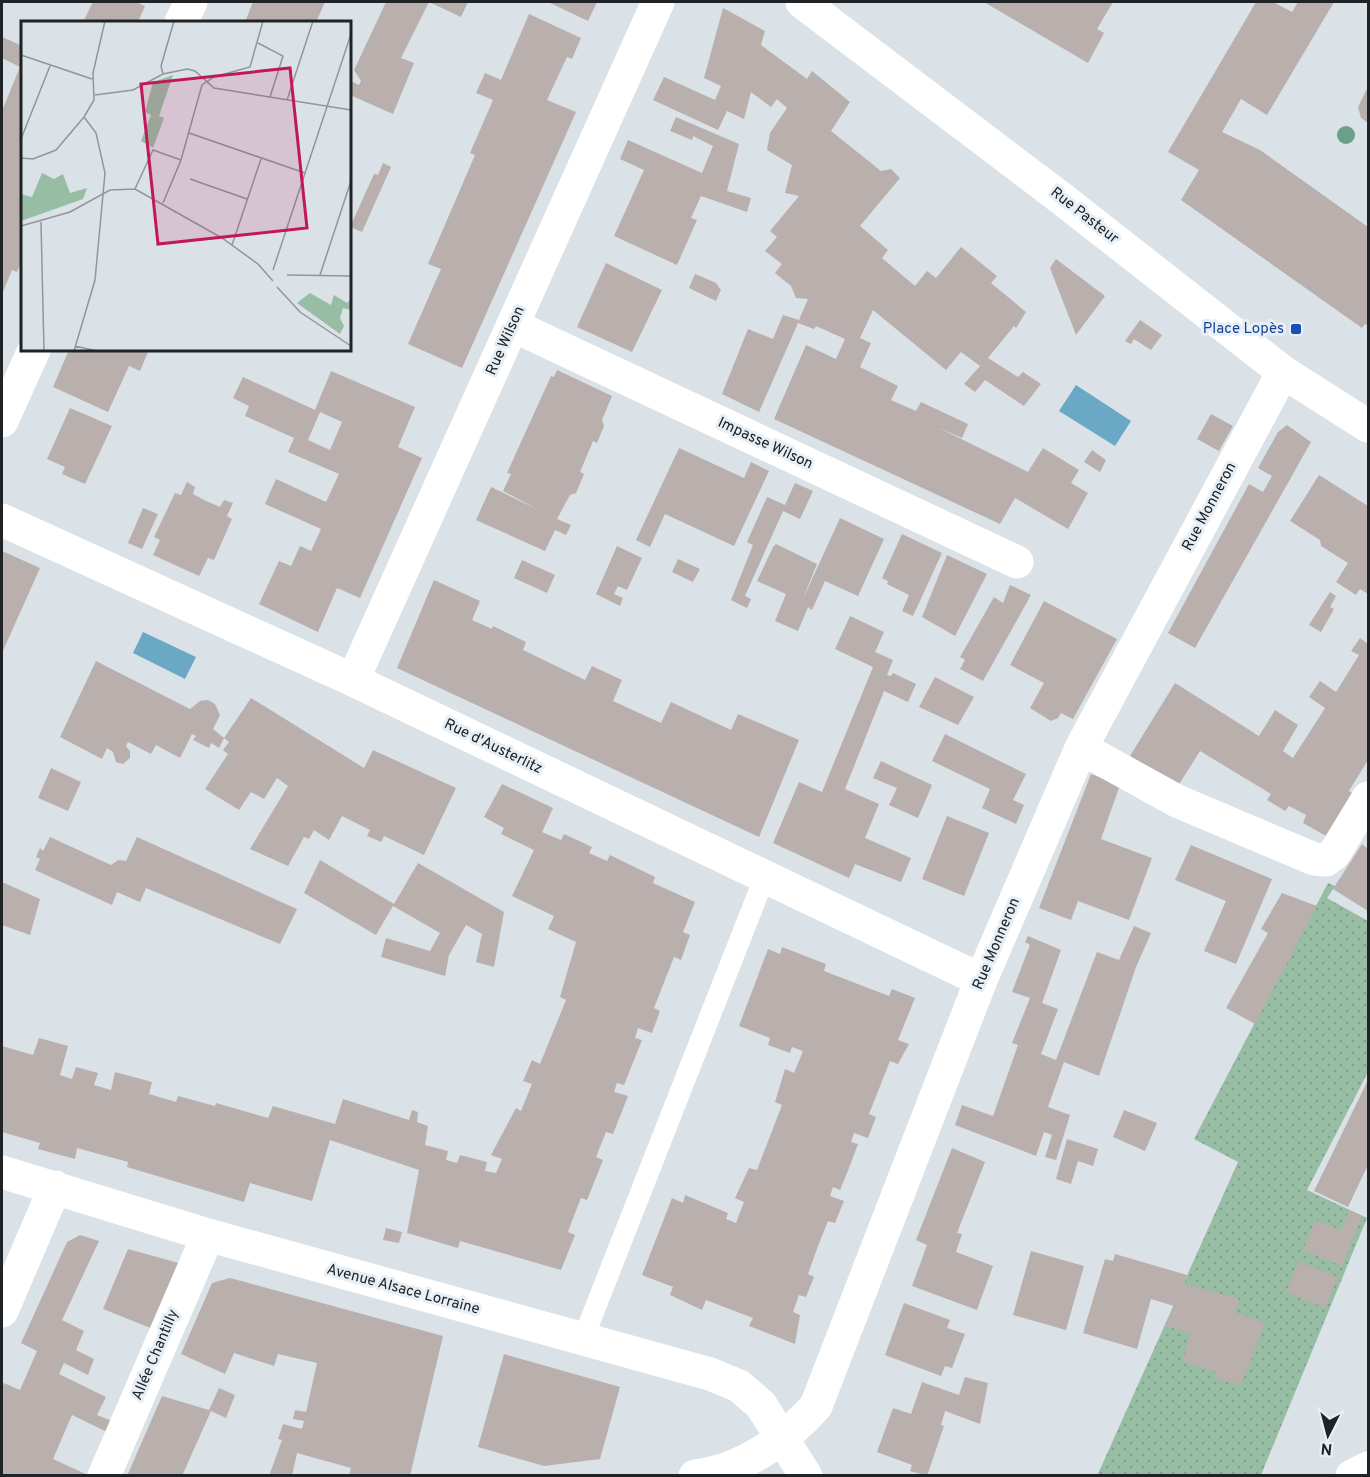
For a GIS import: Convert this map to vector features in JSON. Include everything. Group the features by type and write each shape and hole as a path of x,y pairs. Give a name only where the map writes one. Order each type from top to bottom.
{"street":[{"path":"182,21 191,2"},
{"name":"Rue Wilson","path":"353,680 658,2"},
{"name":"Rue Pasteur","path":"802,2 1062,199 1283,372 1368,426"},
{"name":"Impasse Wilson","path":"514,326 1017,562"},
{"path":"2,421 34,351"},
{"name":"Rue Monneron","path":"695,1476 735,1464 783,1439 816,1406 830,1377 981,980 1081,748 1283,372"},
{"name":"Rue d'Austerlitz","path":"2,520 353,680 981,980"},
{"path":"1081,748 1177,801 1314,859 1326,860 1334,854 1368,798"},
{"name":"Avenue Alsace Lorraine","path":"2,1172 208,1235 710,1374 739,1386 761,1405 806,1476"},
{"path":"2,1311 55,1187"},
{"name":"Allée Chantilly","path":"104,1476 208,1235"},
{"path":"1352,1476 1368,1467"}],"lane":[{"path":"584,1339 765,876"}],"green space":[{"path":"1328,883 1335,886 1327,898 1368,921 1368,1072 1307,1190 1367,1218 1261,1475 1097,1476 1238,1162 1194,1139"}],"water":[{"path":"1076,385 1131,421 1115,446 1059,411"},
{"path":"143,632 196,657 185,679 133,653"}],"building":[{"path":"93,2 136,2 145,6 138,21 84,21"},
{"path":"253,2 325,2 317,20 320,21 245,21"},
{"path":"386,2 429,2 401,58 414,63 393,114 351,95 351,81 359,85 361,81 354,70"},
{"path":"429,2 468,2 461,17"},
{"path":"548,2 597,2 588,21"},
{"path":"984,2 1113,2 1097,29 1104,33 1088,63"},
{"path":"1256,2 1273,2 1292,12 1298,2 1334,2 1267,115 1241,99 1222,132 1260,150 1368,227 1368,326 1365,324 1362,328 1181,200 1199,170 1168,152"},
{"path":"723,8 765,31 761,45 807,79 812,71 850,102 831,131 881,171 891,169 900,178 860,226 888,250 882,258 915,286 927,271 936,278 961,247 997,276 991,283 1026,312 1016,328 1014,326 988,358 1018,377 1023,372 1041,384 1024,406 985,380 975,392 964,384 980,366 961,352 946,370 873,310 860,338 871,343 860,367 898,386 891,400 916,411 921,402 968,424 962,438 937,427 1028,472 1043,448 1079,470 1071,483 1088,493 1068,529 1015,498 1000,524 774,419 806,345 836,359 845,339 816,326 814,329 798,323 759,412 722,394 748,329 773,339 783,315 799,320 808,299 796,298 791,286 775,273 782,264 765,251 777,237 770,231 799,196 785,193 792,165 767,150 770,133 787,108 777,99 771,107 751,92 744,119 727,111 718,130 653,100 664,77 715,100 721,86 704,78"},
{"path":"529,14 581,38 572,59 567,57 547,100 576,112 462,368 408,344 441,269 428,264 475,155 470,153 493,100 476,93 485,73 501,80"},
{"path":"2,37 20,45 21,42 21,262 17,272 12,270 2,294 2,111 20,67 2,58"},
{"path":"1367,89 1368,123 1361,118 1358,107"},
{"path":"676,117 739,144 727,191 751,198 747,212 701,196 691,218 697,220 677,265 614,236 644,170 620,159 628,140 702,173 713,146 693,136 692,140 670,131"},
{"path":"383,163 391,167 362,232 351,227 351,225 374,174 378,175"},
{"path":"1056,259 1105,296 1076,335 1050,268"},
{"path":"606,263 662,290 632,352 577,327"},
{"path":"695,274 716,283 721,290 716,301 689,288"},
{"path":"1140,320 1162,335 1151,350 1134,339 1131,344 1125,341"},
{"path":"69,351 149,351 140,371 129,366 108,412 53,387"},
{"path":"557,370 612,396 602,420 604,426 597,443 593,441 580,472 584,474 576,493 570,495 557,519 571,525 566,535 555,530 545,551 476,520 491,487 541,511 503,491 511,474 507,473 551,376 554,377"},
{"path":"331,371 415,407 398,447 422,458 360,598 337,588 318,632 259,604 279,561 291,566 300,546 311,551 321,529 265,504 276,479 326,502 339,474 288,452 294,438 245,416 249,406 233,398 243,377 315,410","holes":["320,412 342,422 330,450 308,440"]},
{"path":"70,408 112,426 85,484 62,474 65,467 47,459"},
{"path":"1211,414 1233,426 1219,451 1197,439"},
{"path":"1287,425 1311,442 1195,648 1168,633 1249,484 1263,492 1272,476 1258,468 1278,432"},
{"path":"679,448 744,478 751,462 769,471 734,546 665,514 650,547 636,540"},
{"path":"1092,450 1106,460 1100,472 1084,462"},
{"path":"1319,475 1368,506 1368,594 1360,589 1356,595 1336,582 1348,563 1321,546 1320,540 1290,521"},
{"path":"187,482 195,487 193,494 206,501 220,507 224,500 233,503 227,516 232,519 214,560 208,558 199,576 153,555 160,540 154,537 175,493 181,495"},
{"path":"795,483 813,491 800,519 783,511 745,596 751,599 747,608 731,600 753,545 747,542 767,497 785,505"},
{"path":"143,508 158,514 142,549 128,543"},
{"path":"840,518 884,539 858,596 825,581 812,610 808,607 798,631 775,621 786,594 757,581 773,547 776,544 817,564 802,601"},
{"path":"902,534 942,553 913,616 902,611 909,595 887,584 888,581 882,578"},
{"path":"617,546 642,558 627,590 618,586 614,594 623,598 620,606 596,594"},
{"path":"2,551 40,568 2,653"},
{"path":"947,555 987,574 955,636 922,617"},
{"path":"678,559 700,569 693,582 672,572"},
{"path":"522,560 555,575 547,593 514,578"},
{"path":"434,580 480,601 472,620 492,629 493,626 526,642 523,650 585,680 592,666 622,680 613,701 661,723 671,702 731,730 738,714 799,740 759,837 397,668"},
{"path":"1010,585 1031,595 983,681 960,669 965,660 960,657 994,597 1003,603"},
{"path":"1330,592 1336,596 1330,607 1334,609 1321,632 1309,625"},
{"path":"1044,601 1117,639 1073,719 1061,713 1058,718 1051,721 1030,708 1044,683 1010,665"},
{"path":"850,616 884,632 875,652 893,660 887,675 891,676 893,673 916,684 908,702 884,691 845,789 879,804 865,838 911,858 901,882 855,864 849,878 773,843 799,782 822,792 873,667 835,649"},
{"path":"1360,638 1368,644 1368,760 1349,791 1355,795 1328,837 1303,823 1306,815 1289,806 1285,811 1267,800 1271,794 1200,751 1178,786 1130,756 1175,683 1259,736 1275,710 1298,725 1283,751 1293,758 1325,708 1309,697 1320,681 1336,692 1359,655 1351,651"},
{"path":"96,661 190,709 200,701 208,700 215,704 220,715 213,729 224,738 219,748 211,743 209,748 193,740 196,736 192,734 180,758 156,745 151,754 128,742 126,746 130,751 130,758 123,764 116,762 113,752 107,748 102,759 60,737"},
{"path":"935,677 974,697 958,725 919,707"},
{"path":"251,698 364,768 373,750 456,788 424,855 384,836 381,842 367,836 370,830 342,816 329,840 314,830 309,839 304,837 288,866 250,849 288,786 277,778 264,799 251,792 239,810 205,789 228,754 223,750 229,742 224,738"},
{"path":"945,734 1026,774 1013,800 1024,805 1016,824 982,808 990,789 932,761"},
{"path":"881,761 932,785 918,818 889,805 897,788 873,778"},
{"path":"51,768 81,782 68,811 38,798"},
{"path":"1091,774 1120,785 1101,839 1152,858 1129,920 1078,901 1071,920 1039,908"},
{"path":"502,784 553,808 542,832 561,840 564,834 592,847 589,853 607,861 610,855 655,877 653,883 695,902 683,932 690,935 681,960 674,957 654,1008 660,1011 652,1033 638,1028 635,1038 642,1040 624,1085 617,1083 614,1092 628,1096 613,1134 606,1132 596,1157 603,1160 587,1200 581,1198 572,1221 568,1232 575,1235 561,1270 460,1241 458,1248 407,1233 419,1170 330,1140 312,1201 250,1183 244,1202 127,1167 128,1162 77,1148 75,1159 38,1149 40,1143 2,1132 2,1046 33,1055 39,1038 68,1046 60,1075 72,1079 76,1067 98,1073 94,1085 111,1090 115,1072 152,1082 149,1094 176,1102 178,1096 215,1106 216,1103 268,1118 273,1106 335,1124 343,1099 409,1120 412,1110 418,1112 417,1122 428,1126 425,1145 448,1151 446,1160 457,1163 460,1155 487,1162 485,1171 496,1173 502,1159 491,1155 516,1108 521,1111 532,1084 523,1081 532,1060 540,1064 566,1000 560,997 576,942 548,929 554,916 512,896 534,850 501,834 504,828 484,817"},
{"path":"947,816 989,833 964,896 922,879"},
{"path":"50,837 111,865 118,860 126,861 137,837 297,909 280,944 146,888 140,902 117,892 112,905 35,870 40,859 36,857 40,848 43,851"},
{"path":"1362,844 1368,849 1368,911 1333,889"},
{"path":"1191,845 1272,879 1236,964 1204,951 1226,901 1175,880"},
{"path":"320,860 394,904 418,863 504,912 494,967 476,962 482,934 466,925 449,955 445,976 381,957 386,938 430,951 440,933 393,906 376,935 304,893"},
{"path":"2,882 40,899 30,935 2,925"},
{"path":"1282,893 1317,906 1255,1024 1226,1008 1268,933 1261,929"},
{"path":"1134,926 1151,933 1136,967 1099,1076 1064,1062 1048,1107 1070,1115 1056,1160 1045,1157 1052,1135 1044,1132 1036,1156 955,1125 962,1105 993,1116 1018,1045 1012,1043 1030,998 1012,992 1030,945 1025,942 1028,936 1061,950 1042,1003 1058,1009 1041,1054 1056,1060 1097,952 1119,960"},
{"path":"782,947 826,964 824,971 889,996 892,989 915,998 898,1040 909,1044 898,1064 890,1061 869,1114 876,1117 868,1138 854,1133 851,1142 858,1144 849,1168 840,1190 833,1187 830,1196 844,1201 835,1223 828,1221 808,1274 814,1277 806,1297 799,1295 793,1312 800,1315 795,1344 749,1326 753,1318 706,1300 702,1310 670,1295 673,1287 642,1275 672,1198 683,1203 685,1195 728,1213 726,1219 736,1223 744,1202 735,1198 749,1168 757,1170 782,1105 775,1102 785,1069 794,1073 803,1051 792,1047 790,1053 768,1045 770,1038 739,1026 768,949 780,954"},
{"path":"1368,1080 1368,1165 1348,1207 1314,1191"},
{"path":"1124,1110 1157,1123 1145,1151 1113,1137"},
{"path":"1067,1139 1098,1149 1093,1166 1078,1161 1071,1184 1056,1179"},
{"path":"952,1148 985,1162 957,1233 962,1234 956,1252 993,1266 977,1310 912,1286 927,1245 916,1240"},
{"path":"1349,1210 1362,1216 1342,1266 1303,1250 1315,1220 1341,1230"},
{"path":"386,1228 402,1232 399,1243 383,1240"},
{"path":"80,1235 99,1241 62,1320 84,1331 76,1350 94,1359 88,1375 64,1363 59,1374 106,1397 97,1415 112,1421 107,1432 72,1415 53,1459 90,1476 2,1476 2,1388 4,1383 20,1390 37,1351 21,1343 67,1242"},
{"path":"128,1249 182,1264 153,1329 103,1309"},
{"path":"1031,1251 1084,1266 1066,1330 1013,1315"},
{"path":"1115,1254 1187,1275 1183,1284 1239,1299 1235,1313 1265,1323 1241,1385 1214,1378 1216,1372 1182,1361 1191,1333 1165,1326 1174,1306 1151,1299 1137,1349 1083,1333 1105,1259 1113,1261"},
{"path":"1299,1261 1338,1277 1325,1308 1286,1292"},
{"path":"230,1278 443,1336 410,1476 349,1476 351,1468 297,1453 292,1476 269,1476 282,1440 278,1439 283,1424 302,1429 304,1421 293,1419 295,1410 306,1412 317,1363 278,1354 274,1366 234,1353 225,1374 181,1354 212,1283"},
{"path":"904,1303 950,1320 947,1328 965,1334 952,1368 945,1366 941,1376 885,1355"},
{"path":"504,1354 620,1387 600,1459 544,1466 478,1447"},
{"path":"965,1377 988,1383 980,1424 945,1411 941,1425 944,1426 927,1476 910,1471 912,1465 877,1452 893,1408 911,1414 922,1382 959,1395"},
{"path":"219,1388 235,1395 226,1418 211,1411 182,1476 127,1476 162,1396 209,1410"}],"place":[{"name":"Place Lopès","path":"1296,329"}]}
